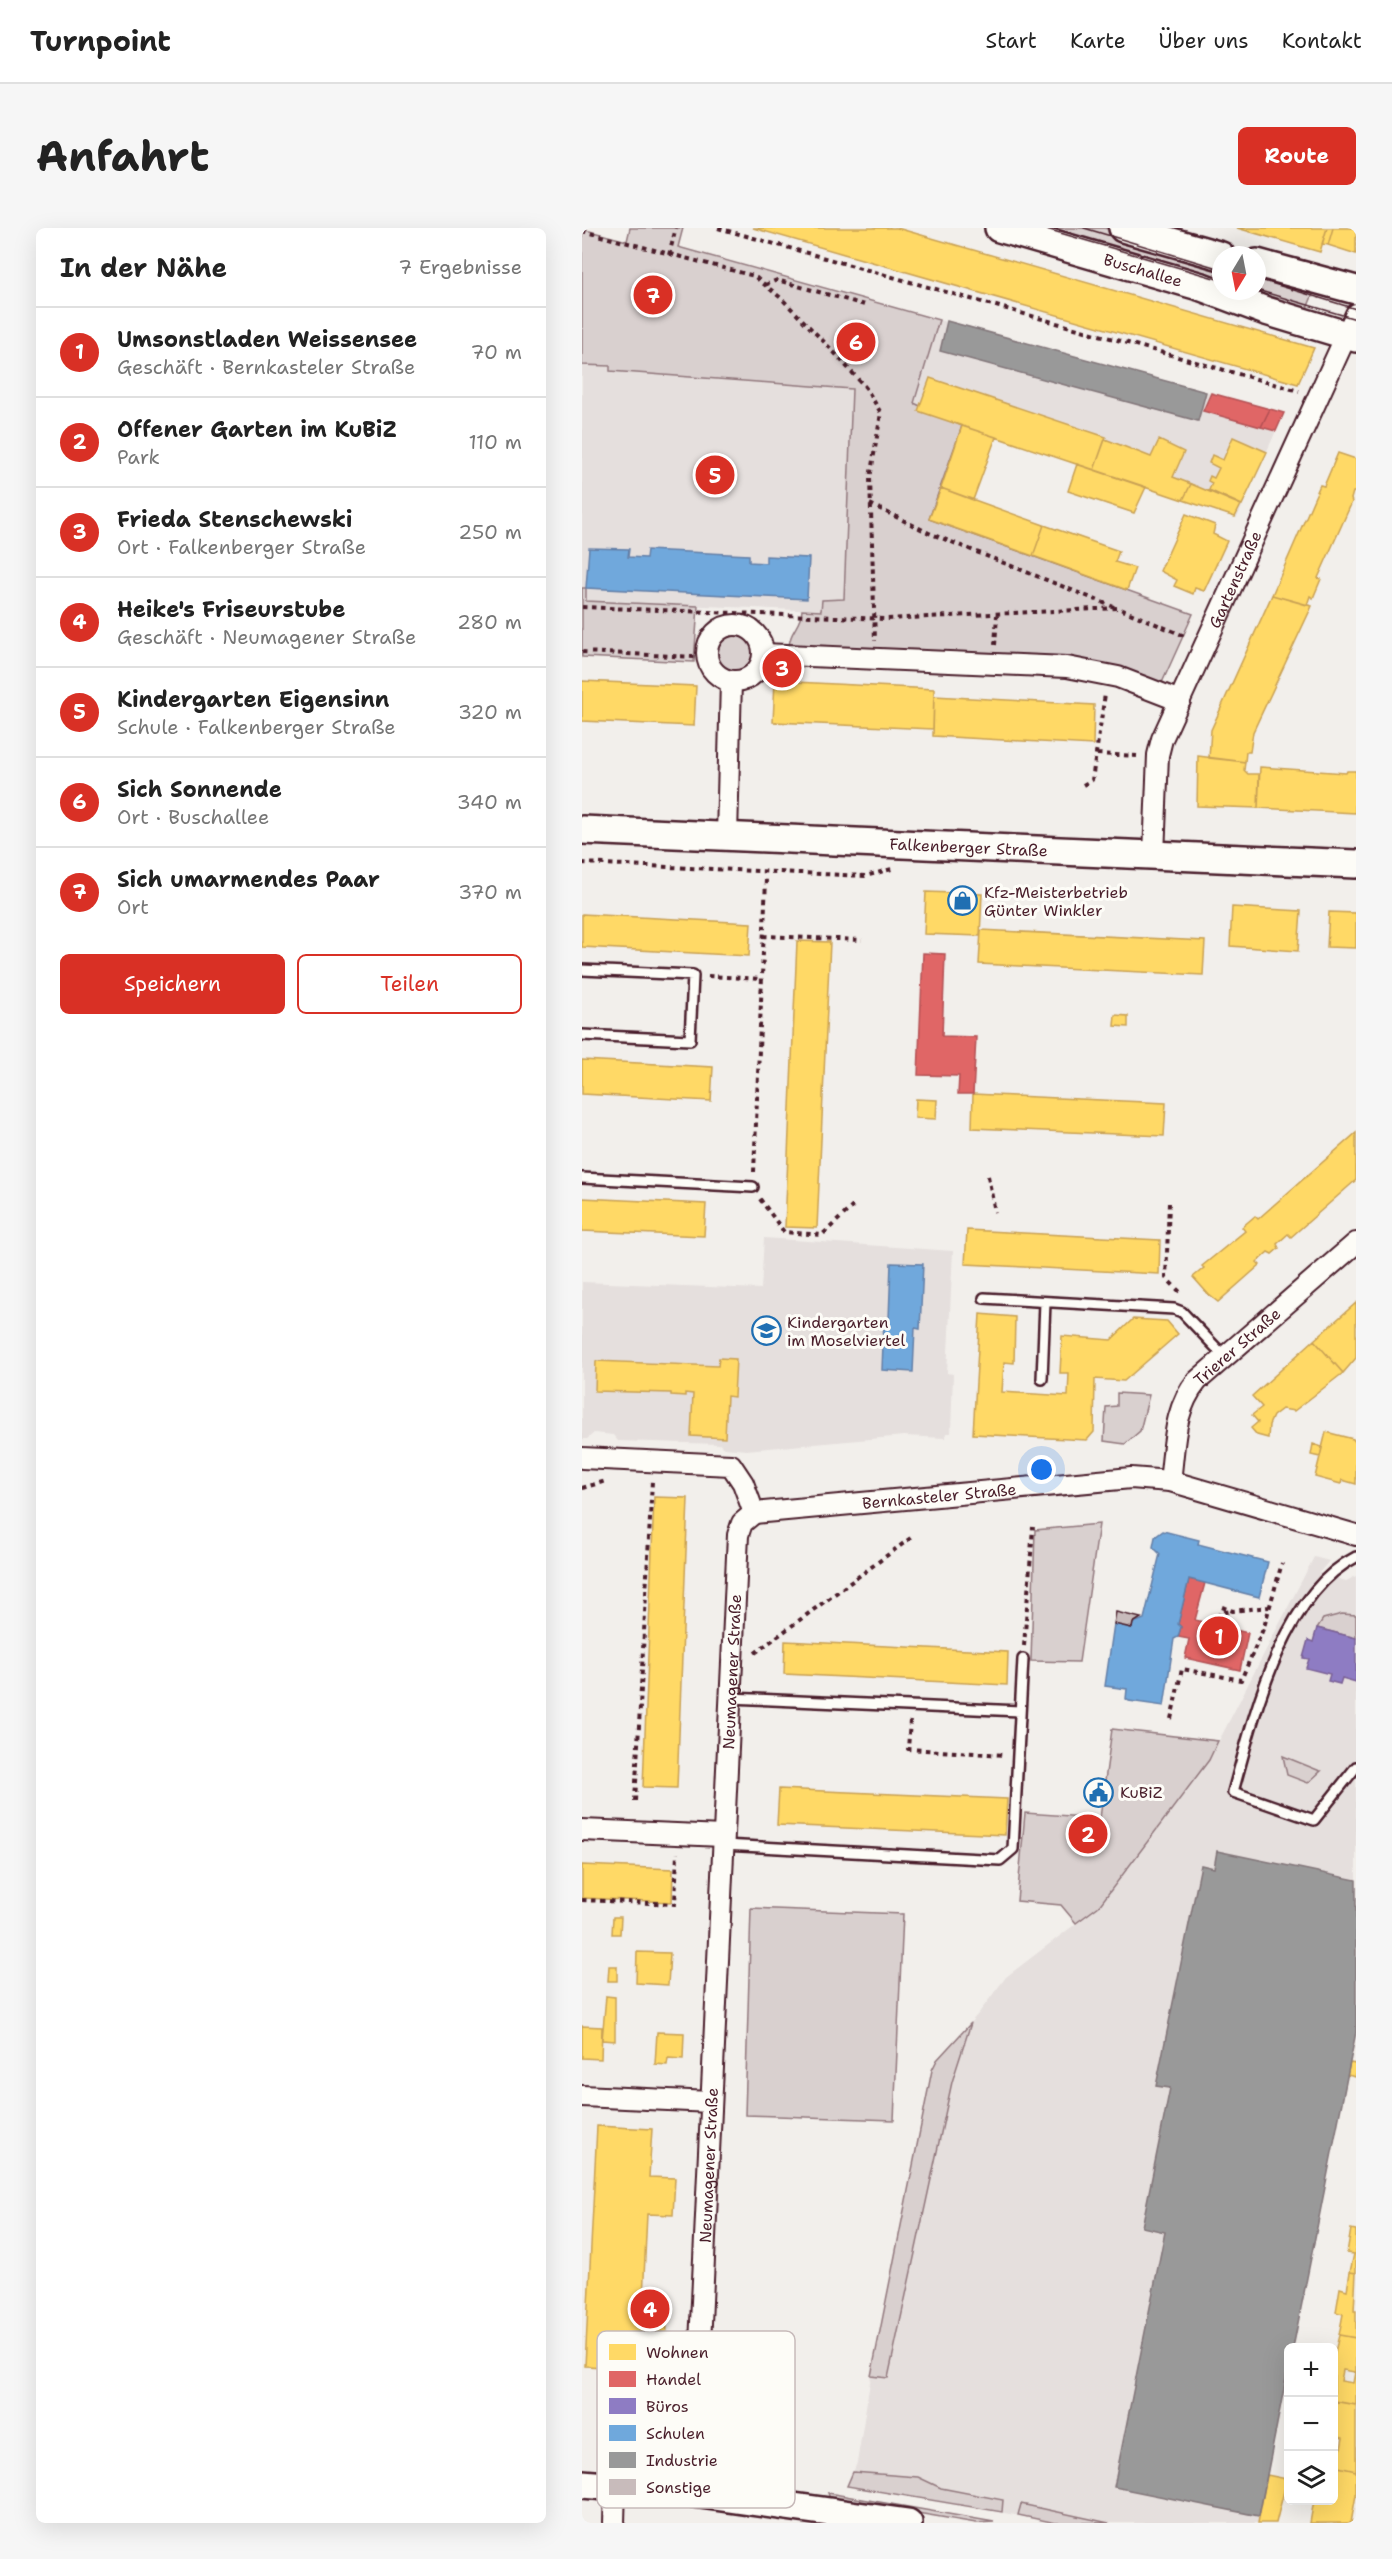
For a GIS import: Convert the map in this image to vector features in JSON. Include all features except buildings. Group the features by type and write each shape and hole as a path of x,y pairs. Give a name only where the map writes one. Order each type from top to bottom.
{"street":[{"name":"Buschallee","path":"999,228 1202,287 1266,311 1353,329"},
{"path":"1124,228 1212,253"},
{"path":"1266,265 1356,290"},
{"name":"Gartenstraße","path":"1154,855 1158,755 1162,739 1353,329"},
{"path":"729,625 746,627 759,638 763,654 757,671 750,677 731,681 715,674 710,666 707,648 714,633 729,625"},
{"path":"763,654 1067,667 1108,674 1179,701"},
{"path":"727,836 731,681"},
{"name":"Falkenberger Straße","path":"582,830 1356,864"},
{"name":"Trierer Straße","path":"1170,1481 1179,1412 1185,1396 1225,1357 1356,1243"},
{"path":"582,1458 731,1465 743,1483 754,1513"},
{"name":"Bernkasteler Straße","path":"754,1513 1108,1479 1170,1481 1356,1535"},
{"name":"Neumagener Straße","path":"700,2331 738,1535 742,1523 754,1513"},
{"path":"582,1830 723,1841"},
{"path":"582,2096 711,2102"},
{"path":"582,2484 597,2485"},
{"path":"795,2507 908,2523"},
{"path":"614,2508 614,2523"}],"lane":[{"path":"582,970 693,975 690,1040 582,1035"},
{"path":"582,1178 753,1187"},
{"path":"984,1298 1174,1309 1182,1312 1225,1357"},
{"path":"1042,1379 1045,1302"},
{"path":"1356,1557 1339,1568 1315,1590 1294,1624 1269,1673 1257,1704 1233,1792 1314,1820 1356,1767"},
{"path":"723,1841 1000,1860 1013,1849 1023,1659"},
{"path":"730,1698 1020,1711"}],"path":[{"path":"669,255 676,228"},
{"path":"718,228 1299,391"},
{"path":"582,231 754,276 832,350 866,388 881,413 870,478 876,618"},
{"path":"764,285 777,280 868,306"},
{"path":"870,504 929,533 1189,637"},
{"path":"582,607 876,618 997,615 1118,608"},
{"path":"994,663 997,615"},
{"path":"582,652 696,657"},
{"path":"1083,785 1092,780 1108,674"},
{"path":"1097,754 1137,756"},
{"path":"582,863 865,876 903,866"},
{"path":"766,879 753,1187 784,1232 822,1234 853,1206"},
{"path":"763,936 862,940"},
{"path":"693,975 762,979"},
{"path":"988,1176 995,1212"},
{"path":"1169,1203 1166,1278 1188,1301"},
{"path":"635,1801 653,1470"},
{"path":"1023,1659 1033,1527"},
{"path":"755,1653 912,1538"},
{"path":"1171,1719 1182,1669 1241,1680 1269,1606 1282,1563"},
{"path":"1213,1625 1220,1613 1269,1606"},
{"path":"1222,1607 1233,1611"},
{"path":"910,1707 908,1749 1017,1755"},
{"path":"582,1900 675,1904 677,1859"}],"shaded area":[{"path":"630,228 683,228 678,247 939,320 914,403 962,426 929,519 1193,614 1161,685 789,649 791,637 800,621 802,610 821,611 822,600 844,599 852,389 610,371 610,366 582,365 582,229 627,241"},
{"path":"1025,228 1104,228 1212,259 1212,284"},
{"path":"1266,272 1317,284 1304,316 1257,300 1266,300"},
{"path":"939,320 1284,413 1237,518 912,409"},
{"path":"582,365 610,367 610,371 852,389 844,600 821,611 586,601 586,588 582,588"},
{"path":"582,588 586,588 586,601 698,606 694,662 582,657"},
{"path":"734,633 748,639 754,653 748,667 734,673 720,667 714,653 720,639"},
{"name":"Kindergarten im Moselviertel","path":"764,1238 953,1251 947,1373 953,1374 951,1433 946,1433 945,1438 904,1436 746,1450 725,1448 719,1444 618,1441 613,1435 594,1433 587,1439 582,1439 582,1282 761,1289"},
{"path":"1117,1393 1149,1395 1140,1431 1125,1444 1104,1441 1106,1407 1117,1406"},
{"path":"1099,1524 1079,1662 1031,1661 1035,1530"},
{"path":"1314,1557 1329,1561 1319,1573 1346,1581 1356,1576 1356,2032 1289,2343 1284,2343 1284,2389 1258,2523 1056,2523 938,2500 847,2486 857,2463 871,2376 932,2070 937,2060 978,2014 1006,1977 1099,1906 1209,1760"},
{"path":"1342,1614 1356,1615 1356,1638 1317,1628 1323,1619"},
{"path":"1112,1729 1218,1741 1209,1760 1099,1906 1076,1923 1061,1905 1017,1901 1025,1813 1100,1818"},
{"path":"1283,1756 1321,1771 1308,1783 1287,1775"},
{"path":"751,1908 903,1914 894,2120 745,2115"},
{"path":"971,2023 952,2082 888,2378 871,2376 932,2070 937,2060"},
{"path":"853,2472 918,2477 941,2488 1003,2500 1002,2512 847,2486"},
{"path":"828,2493 994,2522 976,2523 830,2498"},
{"path":"1021,2504 1109,2523 1056,2523 1018,2515"}],"tram line":[{"path":"1043,228 1212,277"},
{"path":"1084,228 1212,266"},
{"path":"1266,282 1356,309"},
{"path":"1266,293 1356,319"}],"place":[{"name":"Sich umarmendes Paar","path":"653,295"},
{"name":"Sich Sonnende","path":"856,342"},
{"name":"Kindergarten Eigensinn","path":"715,475"},
{"name":"Frieda Stenschewski","path":"782,668"},
{"name":"Kfz-Meisterbetrieb Günter Winkler","path":"963,901"},
{"name":"Kindergarten im Moselviertel","path":"766,1331"},
{"name":"Umsonstladen Weissensee","path":"1219,1636"},
{"name":"KuBiZ","path":"1099,1792"},
{"name":"Offener Garten im KuBiZ","path":"1088,1834"},
{"name":"Heike's Friseurstube","path":"650,2309"}]}
